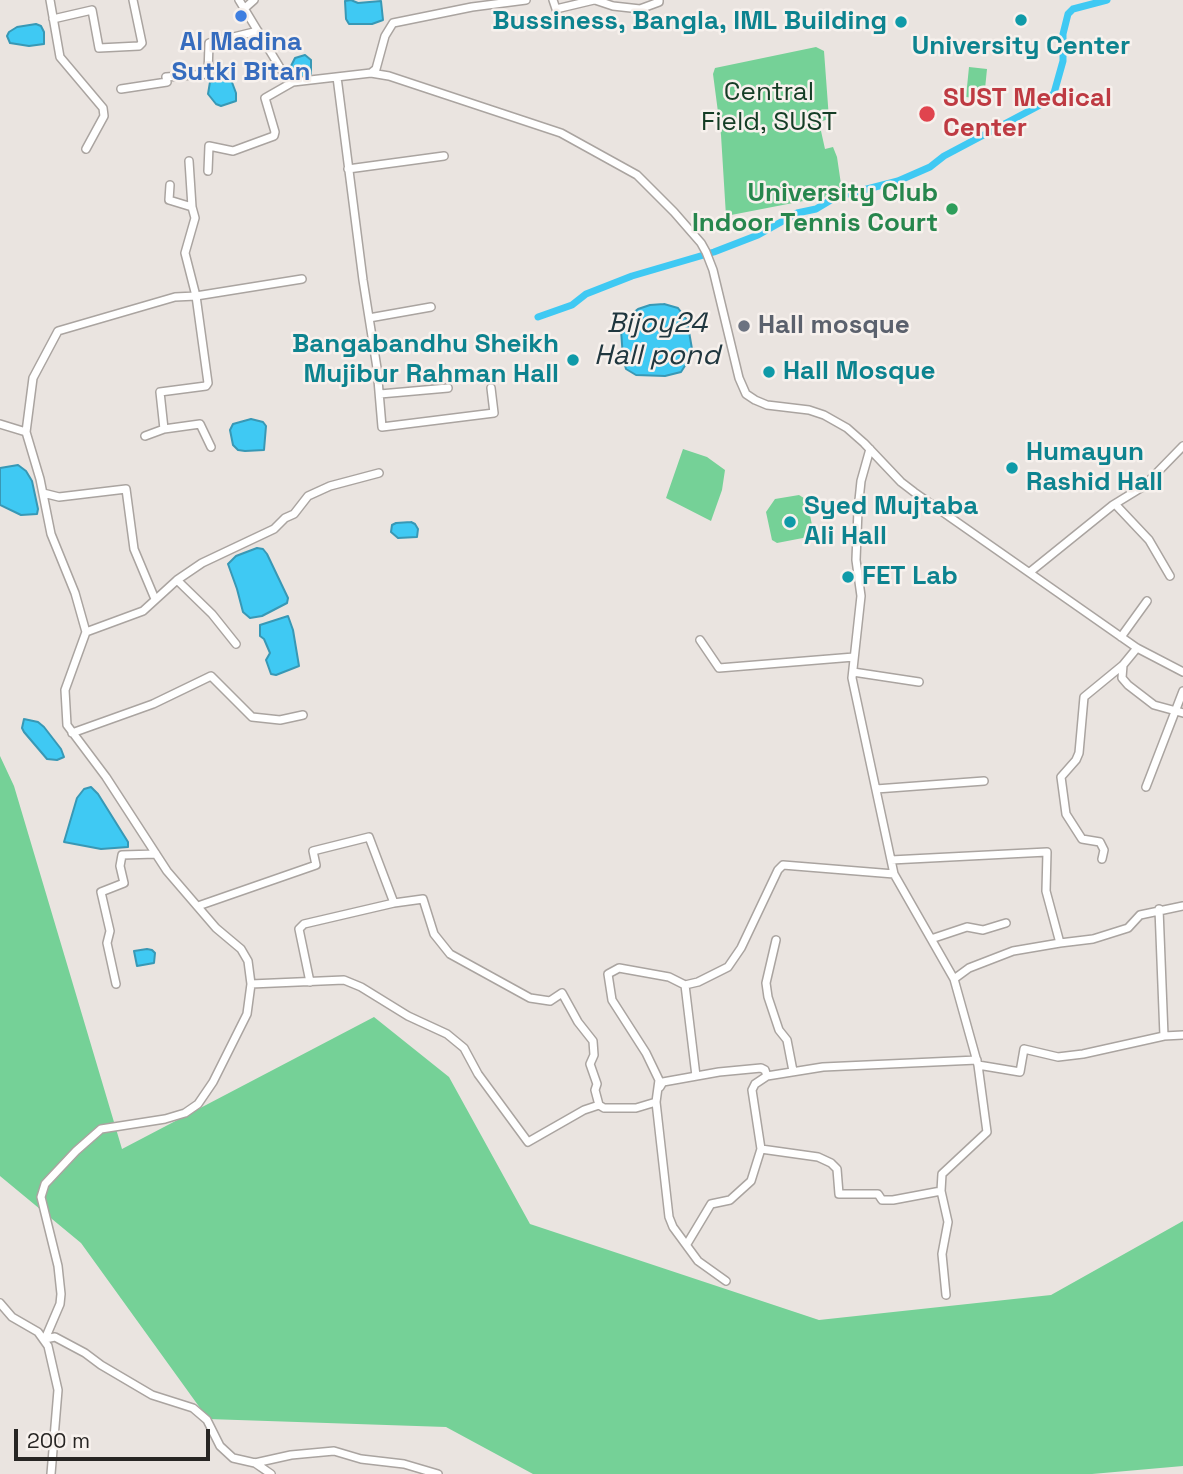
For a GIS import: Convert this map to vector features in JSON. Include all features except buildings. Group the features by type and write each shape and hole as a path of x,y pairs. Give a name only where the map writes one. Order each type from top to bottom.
{"street":[{"path":"50,0 60,57 103,108 104,116 86,149"},
{"path":"53,19 92,10 99,48 139,46 142,43 133,0"},
{"path":"239,0 282,72 293,82"},
{"path":"245,8 254,0"},
{"path":"371,73 376,69 384,36 393,23 472,7 526,0"},
{"path":"553,0 556,9 595,0 613,6 640,9 659,0"},
{"path":"121,89 167,82 166,77 208,74 209,43 258,31"},
{"path":"208,171 209,146 233,151 274,136 265,98 293,82 371,73 402,80 561,133 637,175 701,243 713,271 739,377 746,394 767,405 809,410 824,415 847,428 901,482 1137,648 1183,672"},
{"path":"337,77 380,394 382,427 494,413 491,388"},
{"path":"348,169 444,156"},
{"path":"164,429 160,392 206,386 208,383 196,296 185,253 195,220 189,161"},
{"path":"170,185 169,200 192,207"},
{"path":"51,1474 58,1390 45,1339 60,1304 61,1294 58,1266 41,1197 46,1184 76,1151 101,1129 165,1119 185,1113 198,1104 213,1082 247,1014 251,984 248,961 241,949 216,928 167,872 106,777 67,725 65,690 86,632 75,593 55,548 26,432 33,378 58,331 175,297 302,279"},
{"path":"369,318 430,307"},
{"path":"380,394 448,388"},
{"path":"0,424 26,432"},
{"path":"145,436 164,429 200,424 211,447"},
{"path":"1030,572 1115,504 1144,486 1183,446"},
{"path":"870,449 861,481 858,510 856,560 861,596 853,672 894,874 954,979 977,1063 987,1132 942,1174 942,1191 948,1222 942,1254 946,1295"},
{"path":"86,632 143,611 177,580 202,563 274,529 285,518 294,514 308,496 330,486 379,473"},
{"path":"43,493 59,497 125,489 134,549 155,599"},
{"path":"1115,504 1149,540 1170,576"},
{"path":"177,580 212,614 236,644"},
{"path":"1121,637 1147,601"},
{"path":"700,640 719,668 854,657"},
{"path":"1102,859 1104,850 1100,842 1082,839 1066,814 1061,777 1079,753 1084,697 1123,665 1137,648"},
{"path":"1123,665 1122,678 1128,685 1154,705 1179,713"},
{"path":"853,672 919,682"},
{"path":"72,733 153,704 211,676 252,717 280,720 303,715"},
{"path":"1146,788 1179,713 1183,691"},
{"path":"876,789 985,781"},
{"path":"198,906 316,865 313,851 369,838 394,903"},
{"path":"891,860 1047,852 1046,891 1059,943"},
{"path":"116,984 107,943 110,931 100,892 124,883 120,866 122,855 156,854"},
{"path":"726,1281 698,1261 673,1227 669,1217 656,1102 659,1080 653,1065 612,1000 608,974 619,968 669,977 685,985 719,971 734,960 778,870 783,865 894,874"},
{"path":"310,982 299,929 303,925 394,903 423,899 434,934 450,954 530,998 550,1001 562,993 578,1022 593,1041 594,1055 590,1064 597,1084 595,1090 598,1105"},
{"path":"954,979 969,968 1013,951 1093,939 1128,928 1140,915 1183,906"},
{"path":"1159,909 1164,1036"},
{"path":"931,939 967,927 983,930 1006,923"},
{"path":"776,940 766,983 776,1024 787,1040 793,1071"},
{"path":"251,984 344,980 361,987 408,1016 447,1034 464,1048 478,1074 528,1142 584,1110 598,1105 604,1108 636,1108 656,1102"},
{"path":"685,985 696,1076"},
{"path":"687,1244 711,1204 730,1200 751,1181 761,1149 752,1090 755,1084 767,1076 823,1067 977,1063 1020,1072 1024,1049 1058,1057 1164,1036 1183,1035"},
{"path":"657,1090 663,1082 696,1076 761,1068 767,1076"},
{"path":"761,1149 818,1157 831,1163 837,1170 839,1194 878,1194 882,1200 893,1200 942,1191"},
{"path":"0,1303 12,1317 45,1339 55,1337 152,1395 193,1408 207,1420 220,1447 233,1458 255,1463 271,1474"},
{"path":"255,1463 291,1455 334,1451 361,1459 404,1464 438,1474"}],"green space":[{"name":"Central Field, SUST","path":"816,47 824,51 829,119 819,122 825,149 833,147 837,157 842,191 834,195 726,216 721,135 713,74 715,68"},
{"path":"969,67 987,69 984,99 966,97"},
{"path":"683,449 707,457 725,470 722,490 711,521 666,498"},
{"path":"799,495 807,500 813,530 808,537 777,543 772,540 766,512 775,499"},
{"path":"0,756 14,786 122,1149 374,1017 449,1077 530,1224 819,1320 1051,1295 1183,1221 1183,1466 1092,1474 533,1474 446,1427 208,1419 81,1243 0,1176"}],"water":[{"path":"345,1 358,3 381,1 383,20 372,24 349,24"},
{"path":"36,24 41,26 44,32 44,44 29,46 10,43 7,36 9,32 17,27"},
{"path":"305,55 311,60 311,74 309,77 295,80 287,74 295,58"},
{"path":"230,77 236,101 221,106 216,104 208,94 210,82"},
{"name":"Bijoy24 Hall pond","path":"664,304 678,308 687,320 692,349 688,361 681,372 665,376 636,375 626,369 623,358 623,321 638,309"},
{"path":"251,419 263,422 266,426 264,450 238,450 233,445 230,430 233,424"},
{"path":"18,465 32,481 37,514 21,515 0,505 0,468"},
{"path":"411,522 418,529 417,537 398,538 391,532 392,525 396,523"},
{"path":"257,548 263,549 267,554 288,598 287,603 262,616 250,618 243,612 228,564 236,556"},
{"path":"288,616 299,666 276,675 271,674 266,660 270,653 260,636 260,625"},
{"path":"24,719 38,722 44,727 64,757 57,760 47,759 24,732"},
{"path":"91,787 128,842 128,847 101,849 64,842 77,798 84,789"},
{"path":"147,949 155,953 154,963 137,966 134,951"}],"waterway":[{"path":"538,317 572,305 586,294 632,276 714,252 758,235 797,213 816,209 836,197 898,181 930,167 944,156 1044,103 1054,93 1063,61 1063,34 1068,14 1073,9 1107,0"}],"place":[{"name":"Al Madina Sutki Bitan","path":"241,16"},
{"name":"University Center","path":"1021,20"},
{"name":"Bussiness, Bangla, IML Building","path":"901,22"},
{"name":"SUST Medical Center","path":"927,114"},
{"name":"University Club Indoor Tennis Court","path":"952,209"},
{"name":"Hall mosque","path":"744,326"},
{"name":"Bangabandhu Sheikh Mujibur Rahman Hall","path":"573,360"},
{"name":"Hall Mosque","path":"769,372"},
{"name":"Humayun Rashid Hall","path":"1012,468"},
{"name":"Syed Mujtaba Ali Hall","path":"790,522"},
{"name":"FET Lab","path":"848,577"}]}
